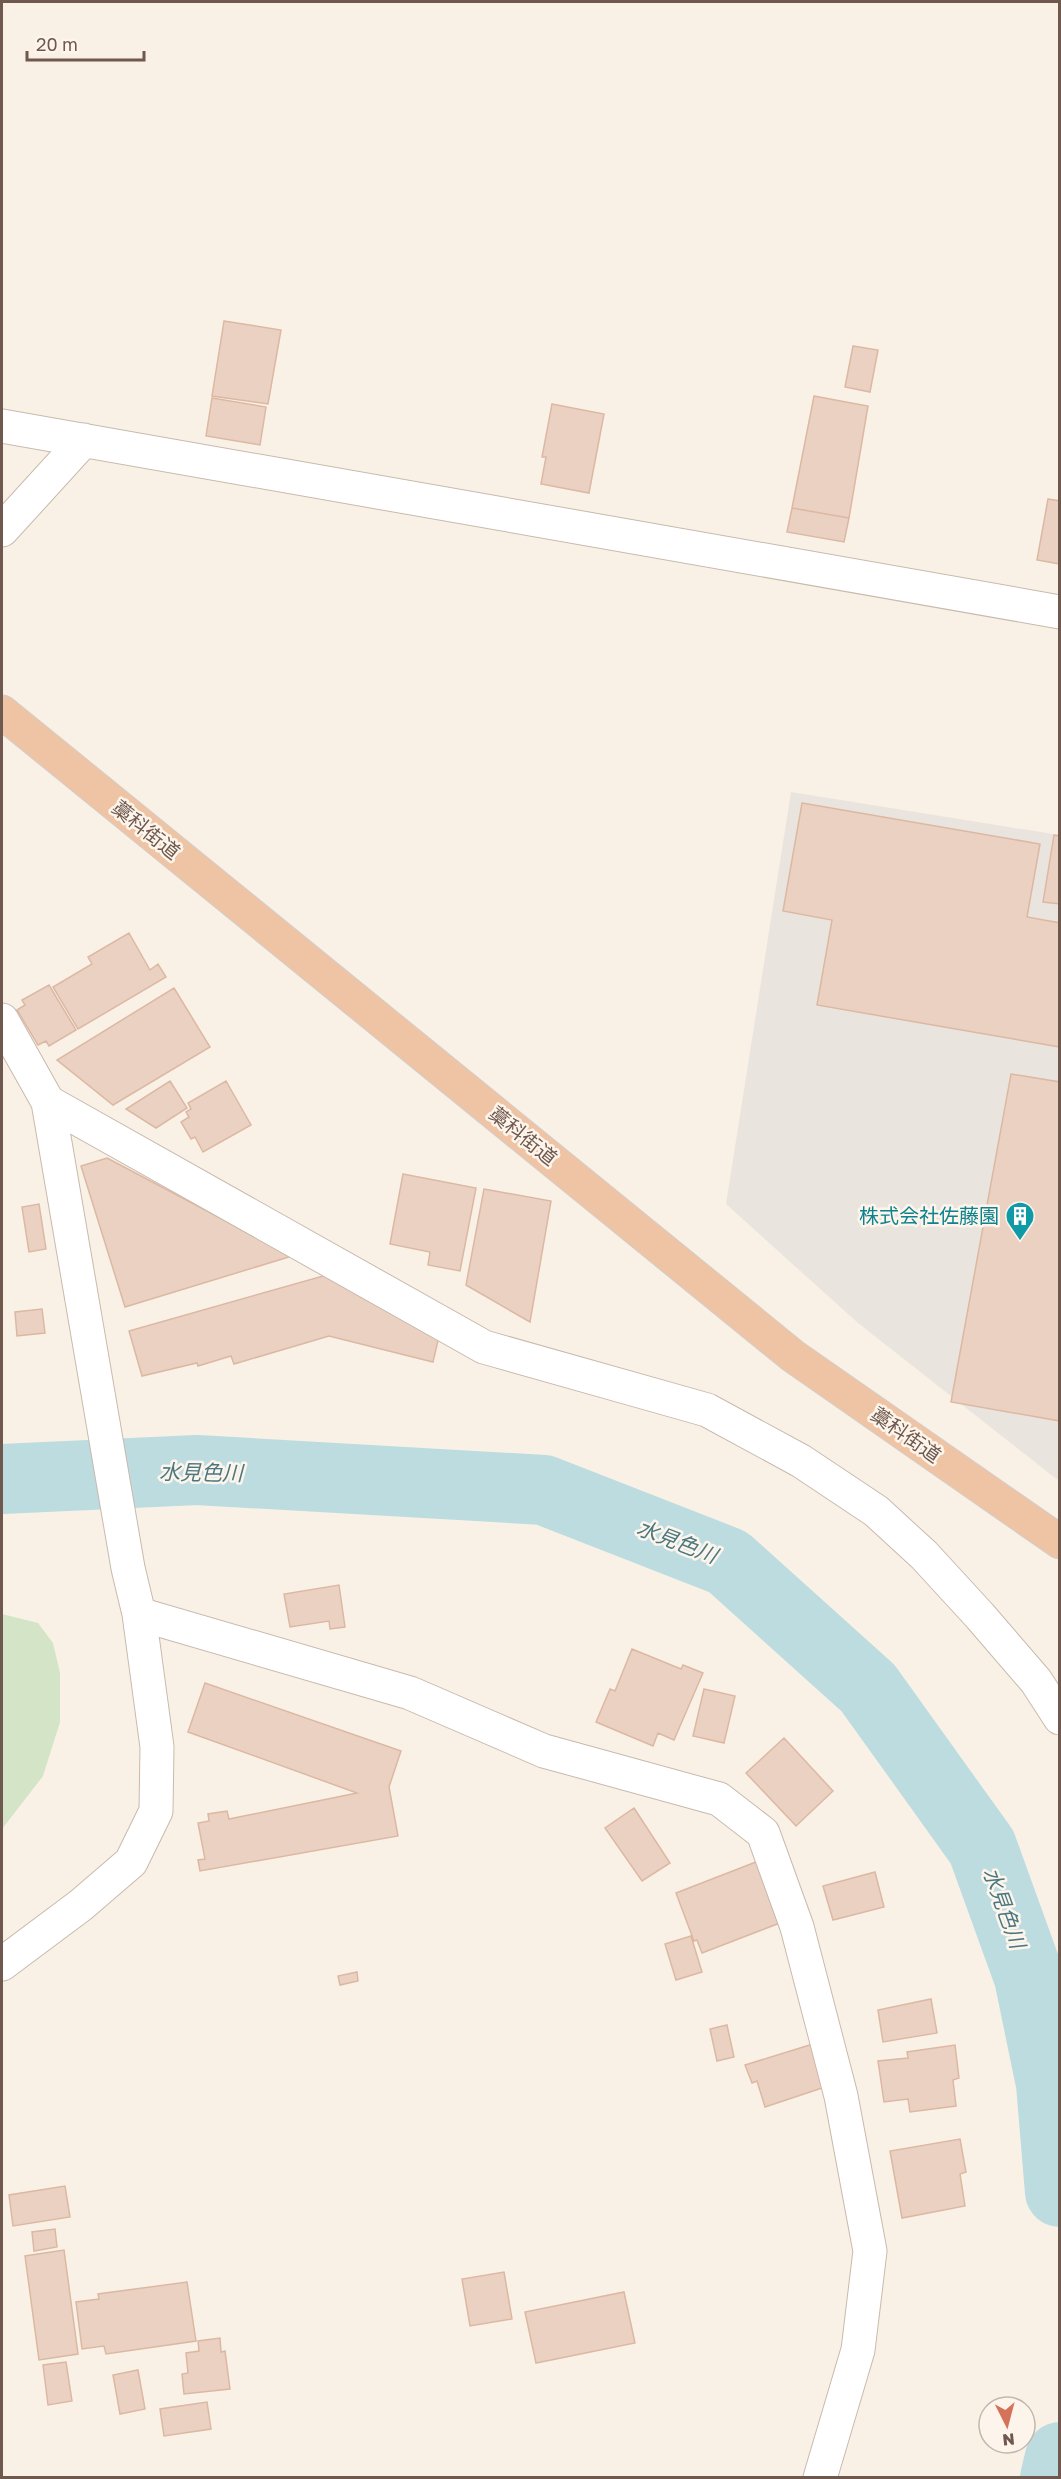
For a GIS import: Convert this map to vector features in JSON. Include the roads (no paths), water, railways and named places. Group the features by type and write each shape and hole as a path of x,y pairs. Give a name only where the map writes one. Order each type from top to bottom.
{"highway":[{"name":"藁科街道","path":"2,712 793,1356 1059,1542"}],"street":[{"path":"2,426 1059,612"},
{"path":"2,531 84,440"},
{"path":"2,1020 48,1102 103,1411 128,1568 139,1614 157,1747 156,1811 131,1862 81,1905 2,1964"},
{"path":"48,1102 484,1347 707,1410 801,1461 876,1511 924,1555 1036,1681 1059,1719"},
{"path":"139,1614 410,1693 544,1751 719,1799 762,1833 797,1927 841,2096 870,2251 858,2350 820,2478"}],"waterway":[{"name":"水見色川","path":"2,1479 197,1470 544,1490 728,1562 868,1688 982,1847 1029,1977 1051,2084 1060,2192"},
{"name":"水見色川","path":"1055,2478 1060,2457"}],"place":[{"name":"株式会社佐藤園","path":"1020,1242"}]}
